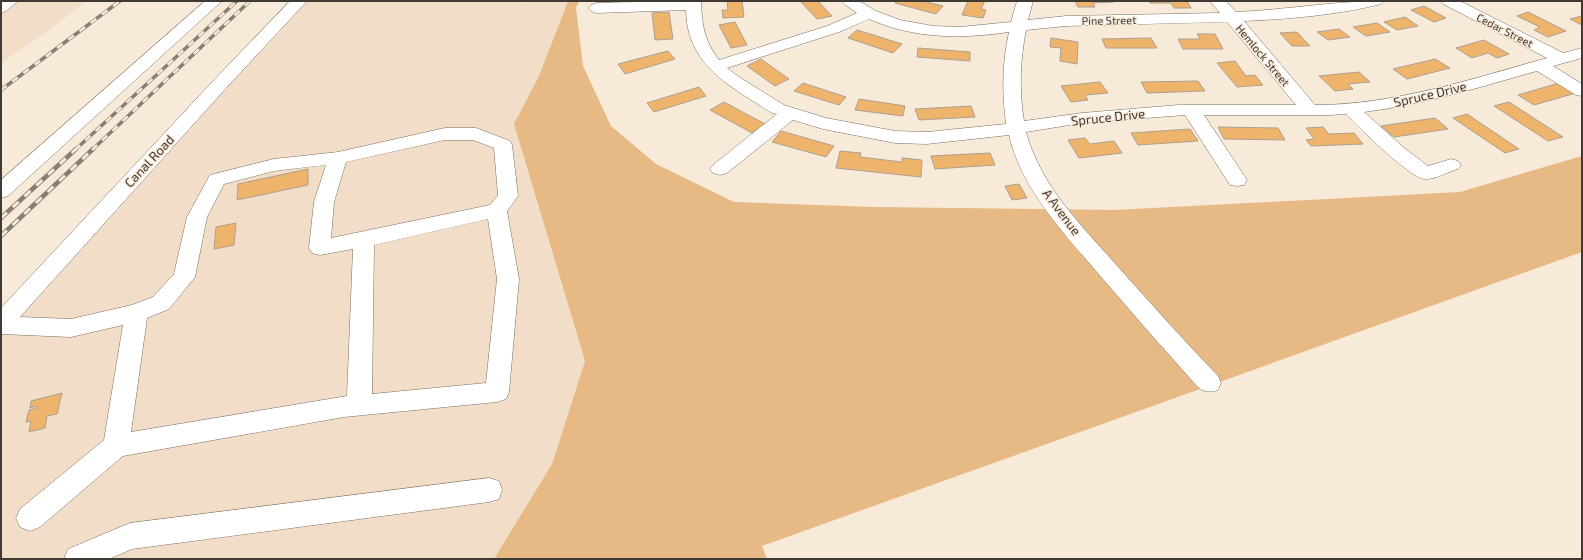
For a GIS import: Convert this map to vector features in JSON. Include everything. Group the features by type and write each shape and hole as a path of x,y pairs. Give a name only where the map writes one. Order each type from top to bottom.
{"street":[{"path":"1,8 10,1"},
{"path":"1,191 214,1"},
{"name":"Canal Road","path":"1,324 216,89 299,1"},
{"name":"Pine Street","path":"849,1 880,18 908,27 945,32 978,32 1058,22 1232,18 1297,14 1376,1"},
{"name":"A Avenue","path":"1025,1 1017,27 1011,102 1017,128 1028,163 1057,208 1096,256 1176,348 1209,383"},
{"name":"Hemlock Street","path":"1218,1 1309,109"},
{"name":"Cedar Street","path":"1448,1 1562,59"},
{"path":"596,8 693,3"},
{"name":"Spruce Drive","path":"693,3 694,25 704,51 716,66 733,81 778,109 823,123 895,137 927,138 983,133 1082,118 1191,110 1330,110 1384,104 1445,92 1582,53"},
{"path":"716,66 833,30 869,13"},
{"path":"1539,65 1582,91"},
{"path":"1350,108 1396,151 1425,173 1451,165"},
{"path":"1191,110 1237,180"},
{"path":"720,169 790,113"},
{"path":"1,324 71,328 136,313 161,303 184,277 197,217 217,180 274,165 338,158 445,134 476,134 503,145 508,196 497,210 364,240 320,248 324,202 338,158"},
{"path":"30,518 116,446 359,405 497,392 508,279 497,210"},
{"path":"359,405 364,240"},
{"path":"116,446 136,313"},
{"path":"78,559 130,536 489,490"}],"shaded area":[{"path":"1,1 87,1 44,34 1,63"},
{"path":"306,1 521,1 522,4 524,1 568,1 539,76 514,124 585,361 552,464 494,559 1,559 1,333"},
{"path":"568,1 579,1 576,8 583,66 611,126 656,164 734,202 875,207 1114,210 1460,192 1582,156 1582,252 762,546 767,559 494,559 552,464 585,361 514,124 539,76"}],"building":[{"path":"727,1 742,1 744,17 723,18 722,10 728,10"},
{"path":"800,1 818,1 832,16 817,19"},
{"path":"897,1 922,1 943,6 936,14 895,3"},
{"path":"968,1 985,1 981,9 986,10 983,18 962,15"},
{"path":"1075,1 1114,2 1093,3 1095,7 1078,7"},
{"path":"1149,1 1187,1 1191,8 1174,8 1171,3 1150,3"},
{"path":"1424,6 1446,18 1434,22 1411,10"},
{"path":"669,12 673,39 655,40 652,13"},
{"path":"1528,12 1566,31 1548,37 1534,30 1540,27 1517,16"},
{"path":"1582,16 1582,25 1570,19"},
{"path":"1405,17 1418,26 1397,30 1384,22"},
{"path":"735,22 747,45 731,48 719,25"},
{"path":"1377,23 1390,32 1366,36 1353,27"},
{"path":"1339,29 1350,37 1328,40 1317,32"},
{"path":"857,30 902,44 893,53 848,38"},
{"path":"1297,32 1310,46 1292,46 1280,33"},
{"path":"1197,34 1215,34 1223,49 1183,49 1178,39 1200,39"},
{"path":"1051,38 1078,42 1077,64 1060,61 1061,48 1050,47"},
{"path":"1151,38 1157,48 1106,48 1102,39"},
{"path":"1484,40 1509,54 1497,58 1488,53 1472,58 1456,48"},
{"path":"918,48 970,52 970,61 917,57"},
{"path":"668,51 675,59 625,74 618,64"},
{"path":"761,59 789,79 775,86 747,66"},
{"path":"1435,59 1450,68 1407,79 1393,69"},
{"path":"1235,61 1246,76 1255,75 1263,85 1237,87 1217,63"},
{"path":"1359,72 1370,82 1348,84 1353,89 1335,91 1319,76"},
{"path":"1198,81 1205,91 1147,93 1141,82"},
{"path":"1100,82 1108,93 1085,95 1088,100 1071,102 1061,86"},
{"path":"803,83 846,97 839,105 794,91"},
{"path":"1559,83 1576,93 1534,105 1518,95"},
{"path":"699,87 706,96 654,112 647,103"},
{"path":"859,99 905,106 903,116 855,110"},
{"path":"724,102 765,124 752,133 710,110"},
{"path":"1509,102 1563,137 1548,141 1494,106"},
{"path":"971,106 975,117 919,120 915,109"},
{"path":"1467,114 1519,149 1505,153 1453,118"},
{"path":"1435,118 1448,129 1394,137 1381,126"},
{"path":"1218,127 1278,128 1285,140 1224,139"},
{"path":"1323,127 1329,134 1354,133 1363,144 1311,146 1306,140 1314,139 1306,128"},
{"path":"1190,129 1198,141 1138,145 1131,133"},
{"path":"781,131 834,146 826,157 772,142"},
{"path":"1085,138 1090,144 1114,141 1122,153 1079,158 1068,140"},
{"path":"840,151 861,153 860,157 902,162 902,158 922,160 921,177 836,168"},
{"path":"990,153 995,165 935,169 931,156"},
{"path":"308,169 308,185 237,200 238,184"},
{"path":"1019,184 1027,198 1012,200 1005,186"},
{"path":"236,223 234,245 214,249 216,227"},
{"path":"62,393 57,414 47,416 45,428 29,432 31,421 26,422 29,410 37,408 37,406 30,408 31,401"}],"railway":[{"path":"1,90 120,1"},
{"path":"75,150 237,1"},
{"path":"92,150 250,1"},
{"path":"1,218 76,149"},
{"path":"1,236 93,149"}]}
